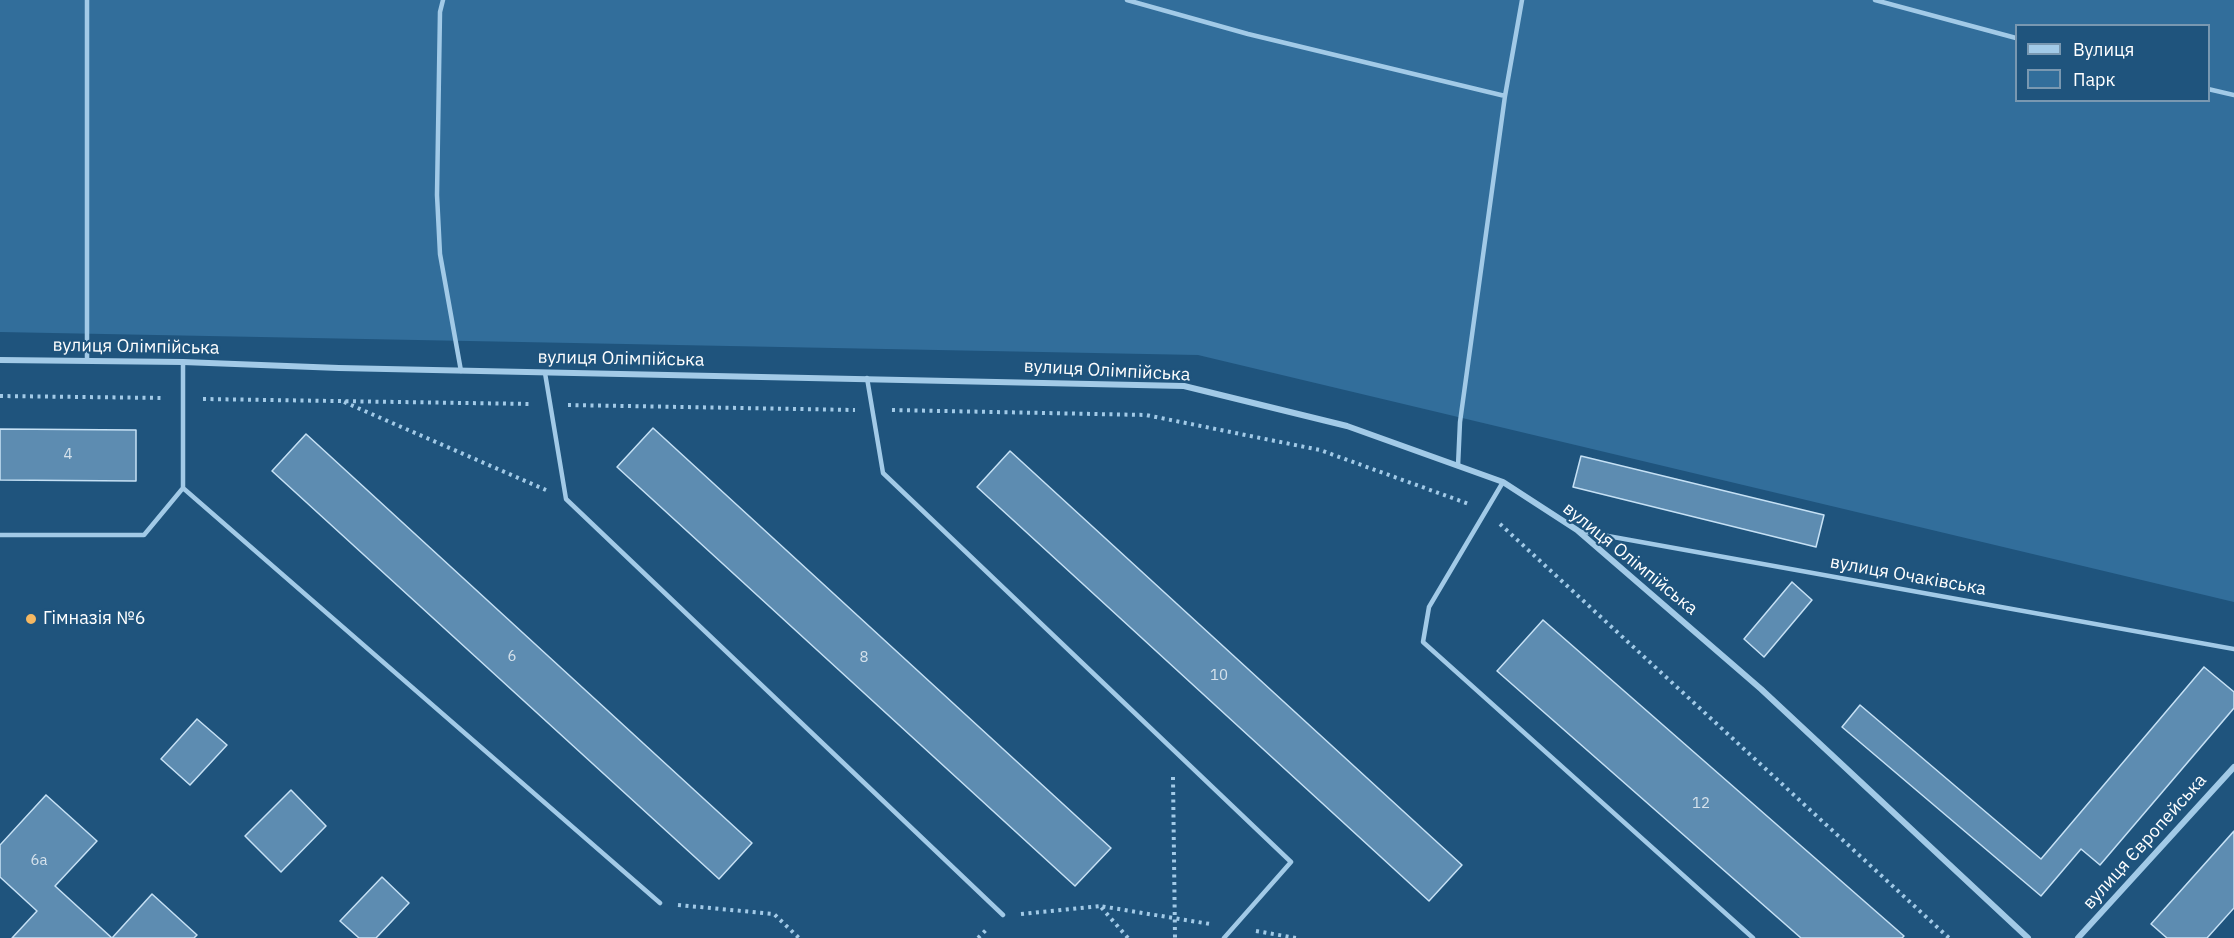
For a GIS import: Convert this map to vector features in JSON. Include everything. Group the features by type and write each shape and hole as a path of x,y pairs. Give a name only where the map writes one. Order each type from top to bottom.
{"street":[{"name":"вулиця Олімпійська","path":"0,360 183,362 461,371 1184,386 1347,426 1503,482 1577,530 1761,689 2028,938"},
{"name":"вулиця Європейська","path":"2078,938 2234,767"}],"lane":[{"path":"87,0 87,361"},
{"path":"443,0 440,12 437,195 440,254 461,371"},
{"path":"1127,0 1248,34 1505,96"},
{"path":"1458,466 1460,422 1505,96 1522,0"},
{"path":"1875,0 2015,38"},
{"path":"2210,89 2234,95"},
{"path":"0,535 144,535 183,488 183,362"},
{"path":"545,373 566,499 1003,915"},
{"path":"867,378 883,473 1291,862 1224,938"},
{"path":"1503,482 1429,607 1422,642 1753,938"},
{"path":"183,488 660,903"},
{"name":"вулиця Очаківська","path":"1577,530 2234,649"}],"path":[{"path":"0,396 1146,415 1320,450 1486,510 1949,938"},
{"path":"342,401 566,499"},
{"path":"1173,749 1175,938"},
{"path":"660,903 774,914 799,938"},
{"path":"1003,915 1100,906 1296,938"},
{"path":"1100,906 1128,938"},
{"path":"1265,938 1270,934"}],"green space":[{"path":"0,0 2234,0 2234,602 1198,355 0,332"}],"building":[{"path":"653,428 1111,848 1075,886 617,467"},
{"path":"0,429 136,430 136,481 0,480"},
{"path":"306,434 752,843 719,879 272,471"},
{"path":"1010,451 1462,865 1429,901 977,487"},
{"path":"1581,456 1824,515 1816,547 1573,487"},
{"path":"1792,582 1812,600 1764,657 1744,639"},
{"path":"1543,620 1904,936 1902,938 1801,938 1497,671"},
{"path":"2204,667 2234,692 2234,708 2100,865 2081,849 2041,896 1842,727 1860,705 2041,859"},
{"path":"197,719 227,745 190,785 161,759"},
{"path":"291,790 326,826 281,872 245,836"},
{"path":"46,795 97,841 55,886 112,938 12,938 37,911 0,877 0,845"},
{"path":"2234,831 2234,908 2207,938 2167,938 2151,924"},
{"path":"382,877 409,903 376,938 359,938 340,921"},
{"path":"152,894 197,935 194,938 112,938"}],"place":[{"name":"Гімназія №6","path":"31,619"}]}
